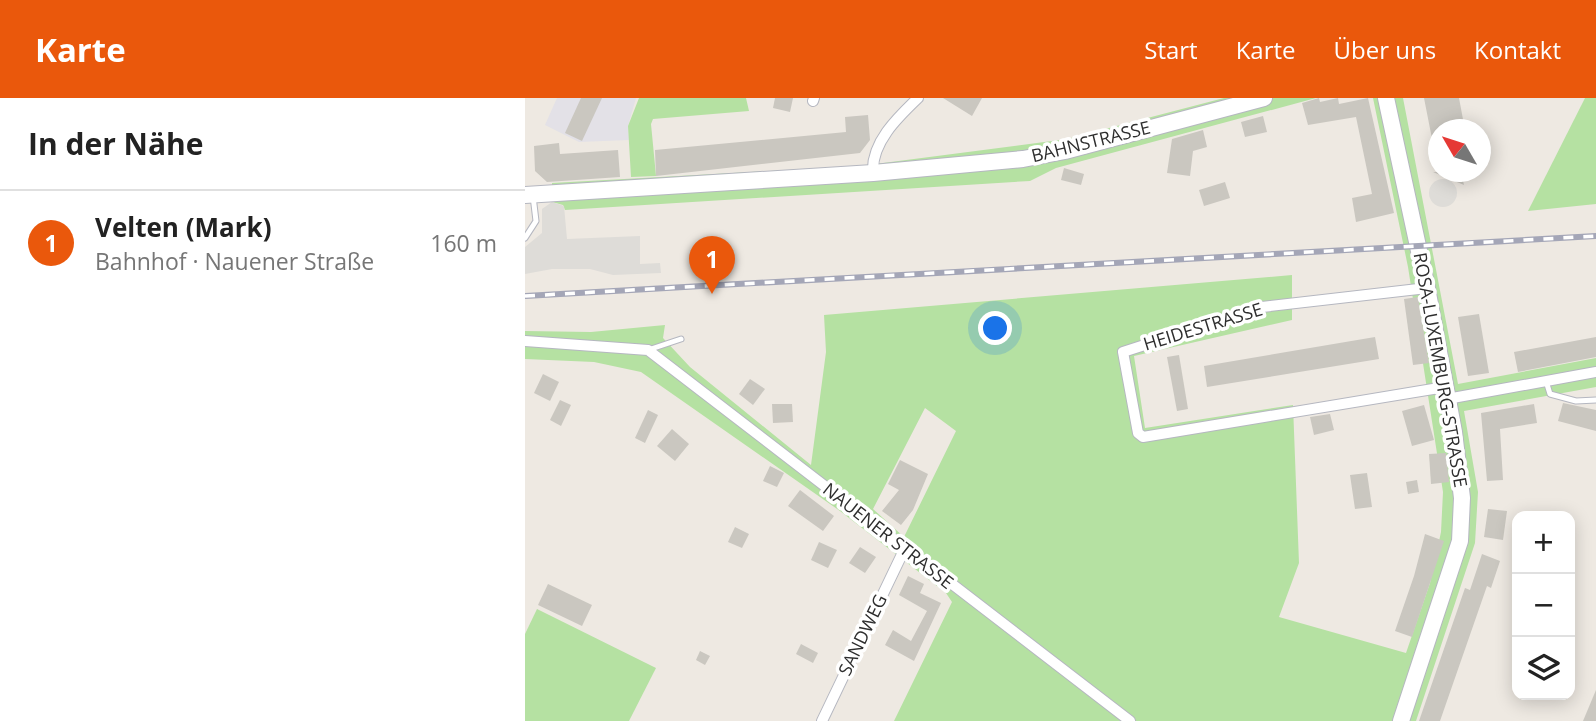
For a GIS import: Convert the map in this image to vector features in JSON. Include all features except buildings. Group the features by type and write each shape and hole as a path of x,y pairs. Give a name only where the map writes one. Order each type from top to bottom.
{"street":[{"path":"873,173 872,163 879,145 907,103 918,98"},
{"name":"BAHNSTRASSE","path":"529,195 873,173 1023,159 1264,98"},
{"name":"ROSA-LUXEMBURG-STRASSE","path":"1386,98 1427,288 1460,469 1459,541 1401,721"},
{"name":"HEIDESTRASSE","path":"1427,288 1262,307 1123,352 1138,433 1143,438 1446,393"},
{"path":"525,341 648,349"},
{"name":"NAUENER STRASSE","path":"648,349 1130,721"},
{"path":"1446,393 1596,372"},
{"name":"SANDWEG","path":"822,721 905,548"}],"lane":[{"path":"525,238 536,221 529,195"},
{"path":"648,349 681,339"},
{"path":"1546,381 1550,394 1576,401 1596,400"}],"shaded area":[{"path":"557,98 636,98 628,126 629,140 579,142 545,125"},
{"path":"1435,182 1451,182 1456,188 1456,198 1448,206 1438,206 1430,198 1430,188"},
{"path":"552,202 564,206 567,239 640,236 640,264 660,263 661,273 613,275 590,269 552,269 525,274 525,247 542,233 542,209"}],"green space":[{"path":"639,98 746,98 749,111 653,119 651,124 656,176 631,177 628,126"},
{"path":"1224,98 1316,98 1056,168 1030,181 565,210 563,205 552,202 552,183 860,166 1067,139"},
{"path":"1373,98 1403,98 1458,384 1596,358 1596,387 1464,411 1478,492 1475,543 1416,721 894,721 952,602 946,593 840,511 641,372 594,362 525,359 525,331 591,332 665,325 663,338 690,367 811,465 826,352 824,315 1292,275 1292,320 1134,356 1145,428 1293,405 1299,563 1279,617 1406,653 1430,583 1441,532 1443,492 1408,267","holes":["925,408 956,431 904,537 873,509"]},
{"path":"1585,98 1596,98 1596,204 1528,211"},
{"path":"537,609 656,668 629,721 525,721 525,634"}],"railway":[{"path":"525,296 1596,236"}],"place":[{"name":"Velten (Mark)","path":"712,294"}]}
